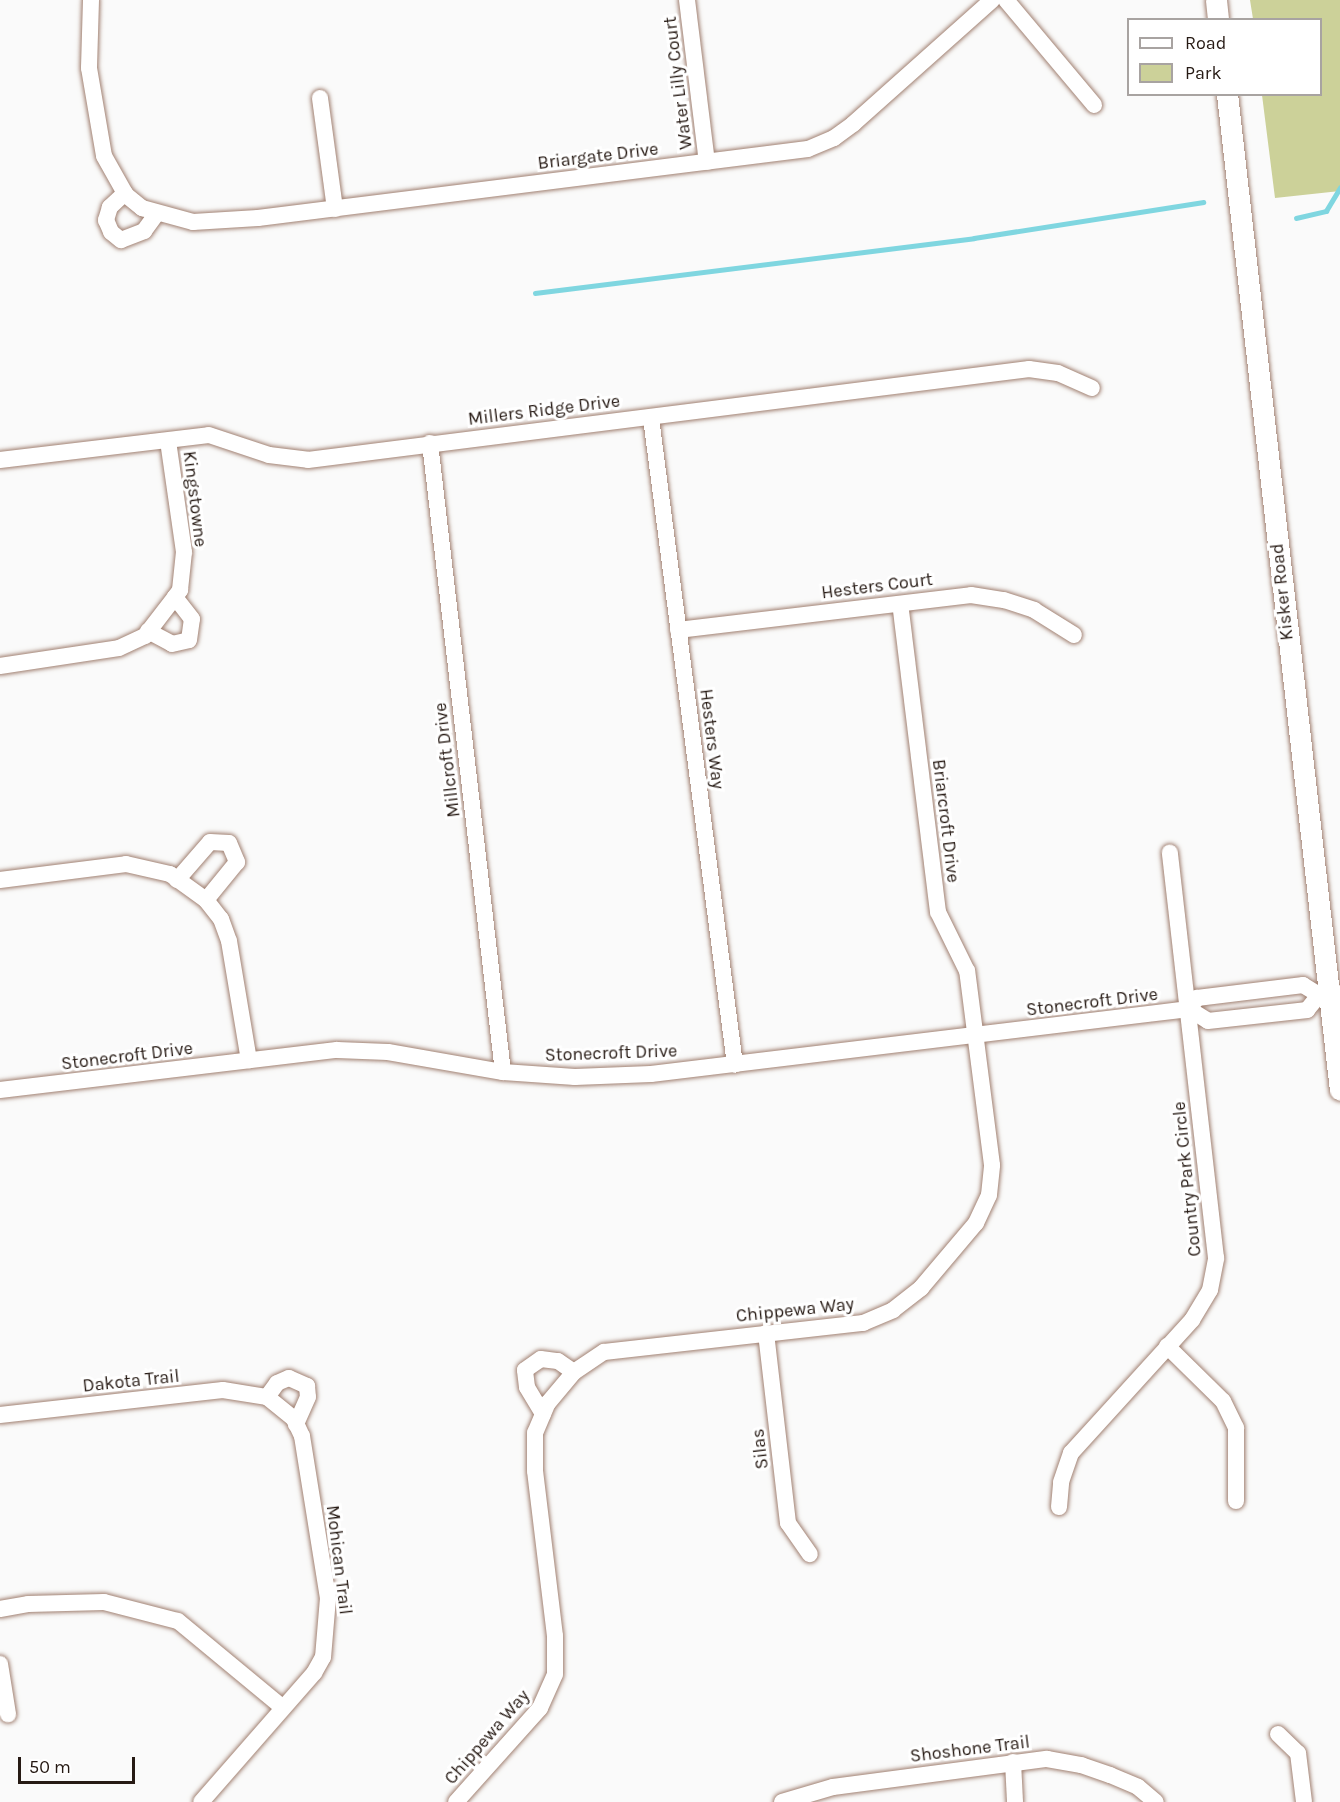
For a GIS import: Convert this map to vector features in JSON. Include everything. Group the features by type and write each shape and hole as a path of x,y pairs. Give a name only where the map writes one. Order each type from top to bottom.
{"main road":[{"path":"1216,0 1218,18"},
{"name":"Kisker Road","path":"1227,96 1340,1090"}],"street":[{"name":"Briargate Drive","path":"91,0 89,68 97,128 104,156 125,193 142,208 193,222 335,209 799,150 834,138 992,0"},
{"name":"Water Lilly Court","path":"687,0 707,162"},
{"path":"1006,0 1094,105"},
{"path":"320,98 335,209"},
{"path":"125,193 110,207 106,220 111,232 122,240 144,231 157,213"},
{"name":"Millers Ridge Drive","path":"0,460 209,435 269,454 308,459 651,418 1029,369 1058,374 1092,388"},
{"name":"Hesters Way","path":"651,418 735,1065"},
{"name":"Kingstowne","path":"0,666 100,654 148,631 175,597 180,590 184,552 168,441"},
{"name":"Millcroft Drive","path":"430,443 503,1072"},
{"name":"Hesters Court","path":"678,630 971,596 1004,600 1034,610 1074,635"},
{"path":"148,631 172,644 189,640 192,619 175,597"},
{"name":"Briarcroft Drive","path":"900,604 938,912 967,971 976,1036"},
{"path":"177,880 210,842 229,843 237,862 206,900"},
{"name":"Country Park Circle","path":"1059,1507 1061,1482 1071,1453 1192,1320 1210,1290 1216,1258 1170,853"},
{"path":"0,880 126,864 163,872 206,900 221,919 230,941 249,1060"},
{"name":"Stonecroft Drive","path":"0,1090 337,1050 388,1052 503,1072 575,1077 735,1065 976,1036 1189,1009 1197,998 1303,986 1329,994"},
{"path":"1189,1009 1208,1021 1241,1018 1307,1010 1329,994"},
{"name":"Chippewa Way","path":"456,1802 540,1708 555,1674 555,1636 535,1471 535,1433 543,1414 574,1372 604,1352 863,1323 893,1310 950,1259 976,1223 989,1195 992,1165 976,1036"},
{"name":"Silas","path":"766,1333 788,1523 810,1554"},
{"path":"1167,1346 1223,1401 1236,1428 1236,1501"},
{"path":"543,1414 527,1387 525,1370 541,1359 558,1361 574,1372"},
{"path":"288,1378 307,1386 308,1397 296,1424 267,1397 277,1383 288,1378"},
{"name":"Dakota Trail","path":"0,1415 223,1390 267,1397"},
{"name":"Mohican Trail","path":"201,1802 314,1673 327,1637 328,1599 302,1436 296,1424"},
{"path":"0,1609 28,1604 104,1602 178,1622 282,1707"},
{"path":"0,1664 8,1714"},
{"path":"1278,1734 1298,1753 1304,1802"},
{"name":"Shoshone Trail","path":"782,1802 833,1787 1047,1759 1081,1765 1138,1787 1156,1802"},
{"path":"1013,1762 1015,1802"}],"green space":[{"path":"1250,0 1340,0 1340,191 1275,198 1262,96 1322,96 1322,18 1253,18"}],"waterway":[{"path":"1296,218 1326,211 1340,188"},
{"path":"535,293 974,238 1203,202"}]}
